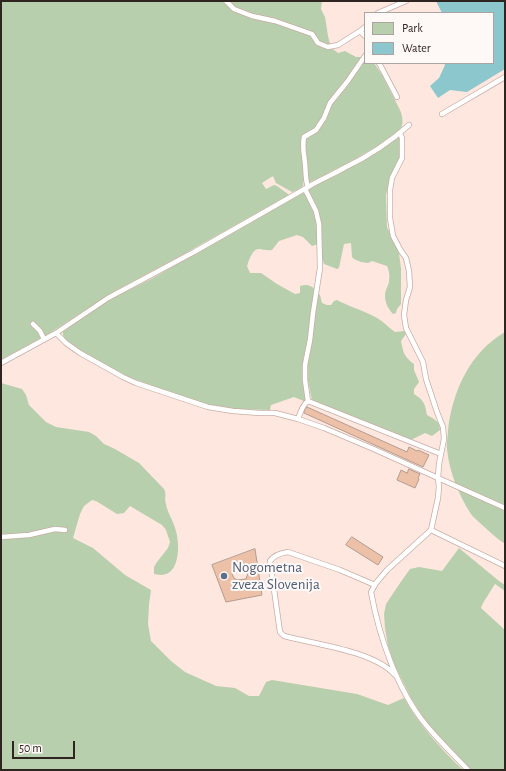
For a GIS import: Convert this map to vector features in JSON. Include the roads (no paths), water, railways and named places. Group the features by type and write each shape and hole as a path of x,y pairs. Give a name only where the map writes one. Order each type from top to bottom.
{"lane":[{"path":"226,1 234,9 252,16 275,21 312,34 318,43 328,47 338,45 364,28"},
{"path":"380,12 406,1"},
{"path":"360,31 364,35"},
{"path":"298,419 305,403 308,400 305,380 305,365 320,268 319,224 316,211 306,188 303,146 304,137 316,130 324,118 330,103 364,57"},
{"path":"380,64 397,97"},
{"path":"442,114 505,77"},
{"path":"1,363 56,332 108,298 200,248 320,179 346,168 400,134 409,125"},
{"path":"400,134 402,138 402,158 392,178 390,190 390,218 393,236 406,258 409,271 410,287 404,315 406,328 423,362 426,380 443,427 444,439 438,478 438,498 431,530 387,570 371,592 379,629 397,678 411,704 425,724 468,770"},
{"path":"33,324 40,331 44,339"},
{"path":"56,332 66,343 80,353 123,378 208,407 233,411 275,413 298,419 324,428 376,450 505,508"},
{"path":"308,400 441,454"},
{"path":"1,537 29,535 54,529 65,530"},
{"path":"431,530 505,566"},
{"path":"375,585 340,570 288,552 279,554 270,561 278,625 280,632 284,636 362,656 377,662 390,670 397,678"}],"water":[{"path":"436,1 505,1 505,69 467,92 450,90 438,98 430,86 439,78 444,64 494,64 494,12 442,12"}],"place":[{"name":"Nogometna zveza Slovenija","path":"224,576"}]}
